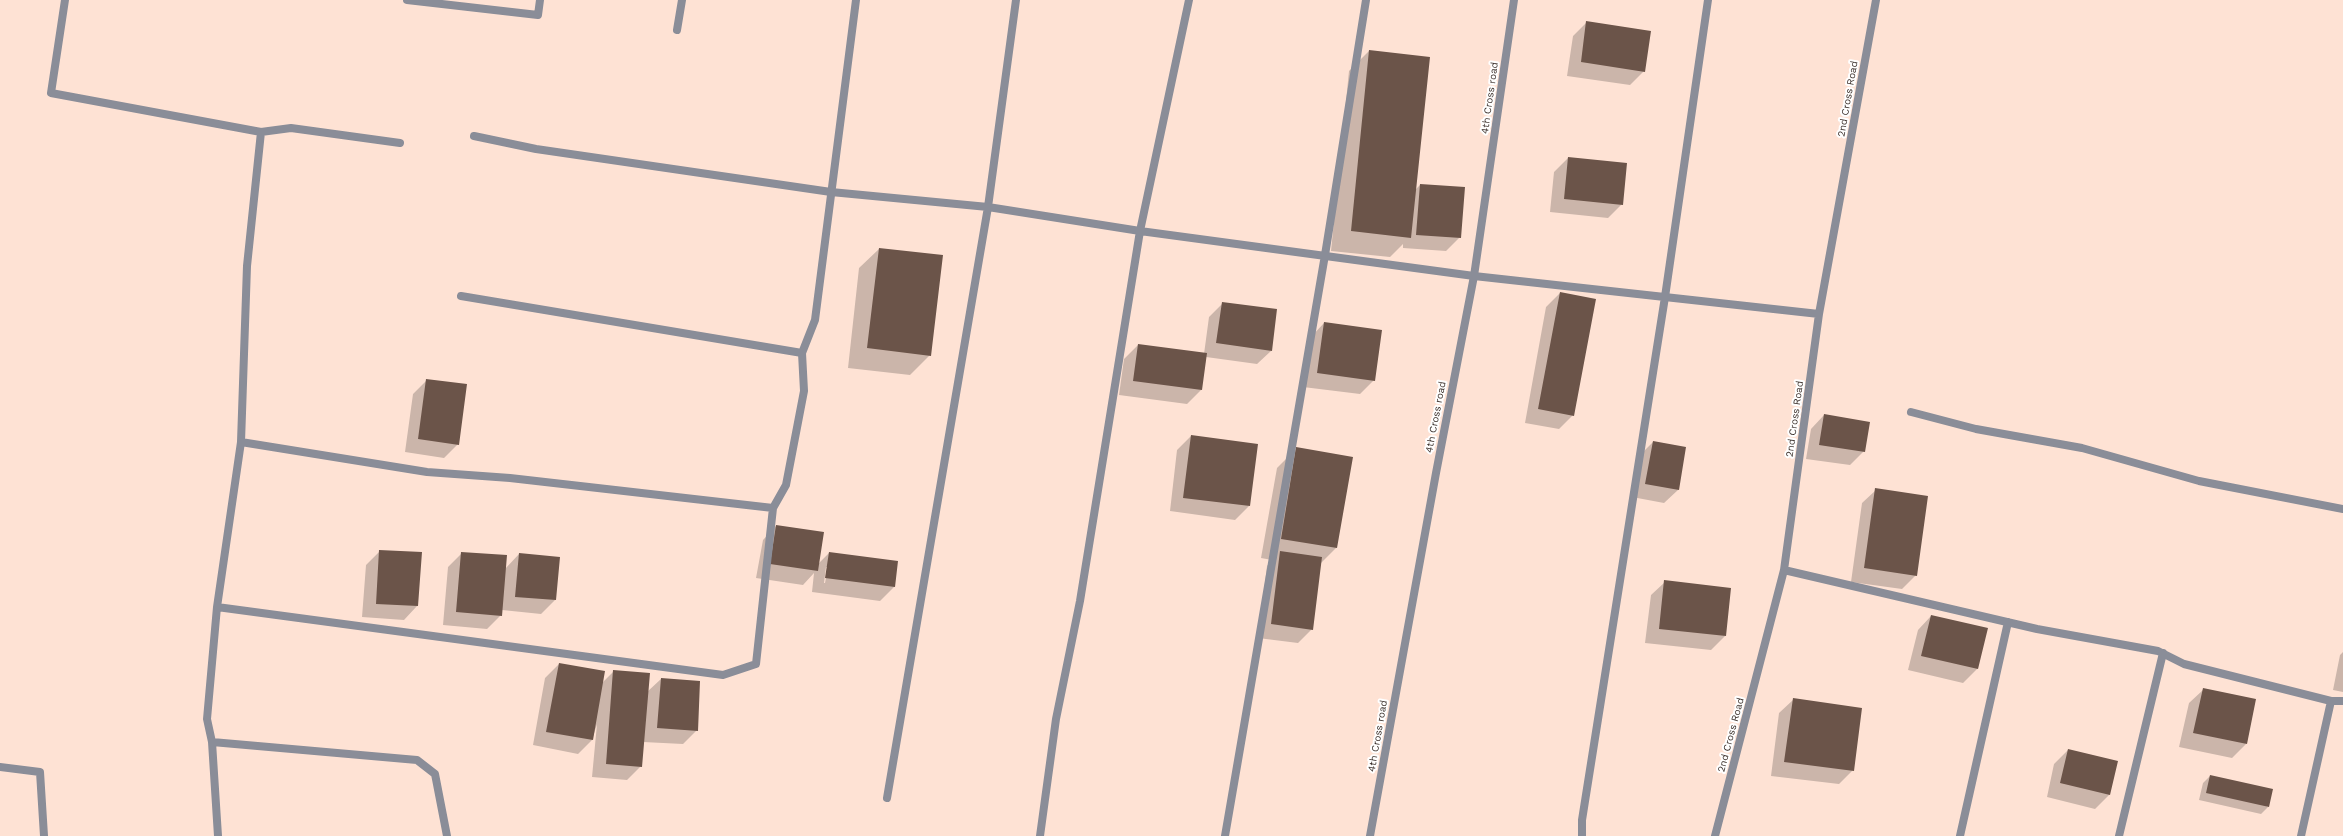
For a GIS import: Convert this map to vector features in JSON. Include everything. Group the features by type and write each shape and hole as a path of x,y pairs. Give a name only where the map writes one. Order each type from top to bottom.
{"street":[{"path":"65,0 51,93 261,132 291,128 400,143"},
{"path":"407,0 538,15 540,0"},
{"path":"677,30 682,0"},
{"path":"217,607 723,675 756,664 773,508 786,485 804,391 802,353 815,320 856,0"},
{"path":"887,798 988,207 1016,0"},
{"path":"1040,836 1056,719 1080,601 1140,231 1189,0"},
{"path":"1225,836 1325,255 1366,0"},
{"name":"4th Cross road","path":"1370,836 1436,473 1474,276 1514,0"},
{"path":"1582,836 1582,820 1665,297 1708,0"},
{"name":"2nd Cross Road","path":"1715,836 1784,570 1819,314 1876,0"},
{"path":"218,836 212,742 207,719 217,607 241,442 247,266 261,132"},
{"path":"474,136 536,149 832,192 988,207 1140,231 1474,276 1819,314"},
{"path":"461,296 802,353"},
{"path":"1911,412 1976,429 2082,448 2199,481 2343,508"},
{"path":"241,442 427,472 510,478 773,508"},
{"path":"1784,570 2008,622 2163,653 2184,664 2331,701 2343,700"},
{"path":"1960,836 2008,622"},
{"path":"2119,836 2163,653"},
{"path":"2301,836 2331,701"},
{"path":"212,742 418,760 435,774 447,836"},
{"path":"0,767 40,772 44,836"}],"building":[{"path":"1586,21 1651,31 1645,72 1581,62"},
{"path":"1369,50 1430,57 1411,238 1351,231"},
{"path":"1568,157 1627,163 1623,205 1564,199"},
{"path":"1420,184 1465,187 1461,238 1416,235"},
{"path":"879,248 943,255 931,356 867,348"},
{"path":"1560,292 1596,299 1574,416 1538,409"},
{"path":"1222,302 1277,309 1272,351 1216,343"},
{"path":"1324,322 1382,330 1375,381 1317,373"},
{"path":"1138,344 1207,353 1202,390 1133,381"},
{"path":"426,379 467,384 459,445 418,439"},
{"path":"1824,414 1870,422 1865,452 1819,445"},
{"path":"1191,435 1258,444 1250,506 1183,498"},
{"path":"1653,441 1686,447 1679,490 1645,484"},
{"path":"1296,447 1353,457 1337,548 1281,539"},
{"path":"1875,488 1928,496 1917,576 1864,568"},
{"path":"776,525 824,532 818,571 770,564"},
{"path":"379,550 422,552 418,606 376,604"},
{"path":"1280,551 1322,557 1313,630 1271,624"},
{"path":"461,552 507,555 502,616 456,612"},
{"path":"829,552 898,561 895,587 825,578"},
{"path":"519,553 560,557 556,600 515,597"},
{"path":"1664,580 1731,588 1726,636 1659,629"},
{"path":"1931,615 1988,628 1978,669 1921,656"},
{"path":"559,663 605,671 593,740 546,732"},
{"path":"613,670 650,673 642,767 606,764"},
{"path":"661,678 700,681 698,731 657,728"},
{"path":"2203,688 2256,699 2247,744 2193,733"},
{"path":"1793,698 1862,708 1854,771 1784,762"},
{"path":"2068,749 2118,761 2110,795 2060,783"},
{"path":"2210,775 2273,789 2269,807 2206,793"}]}
